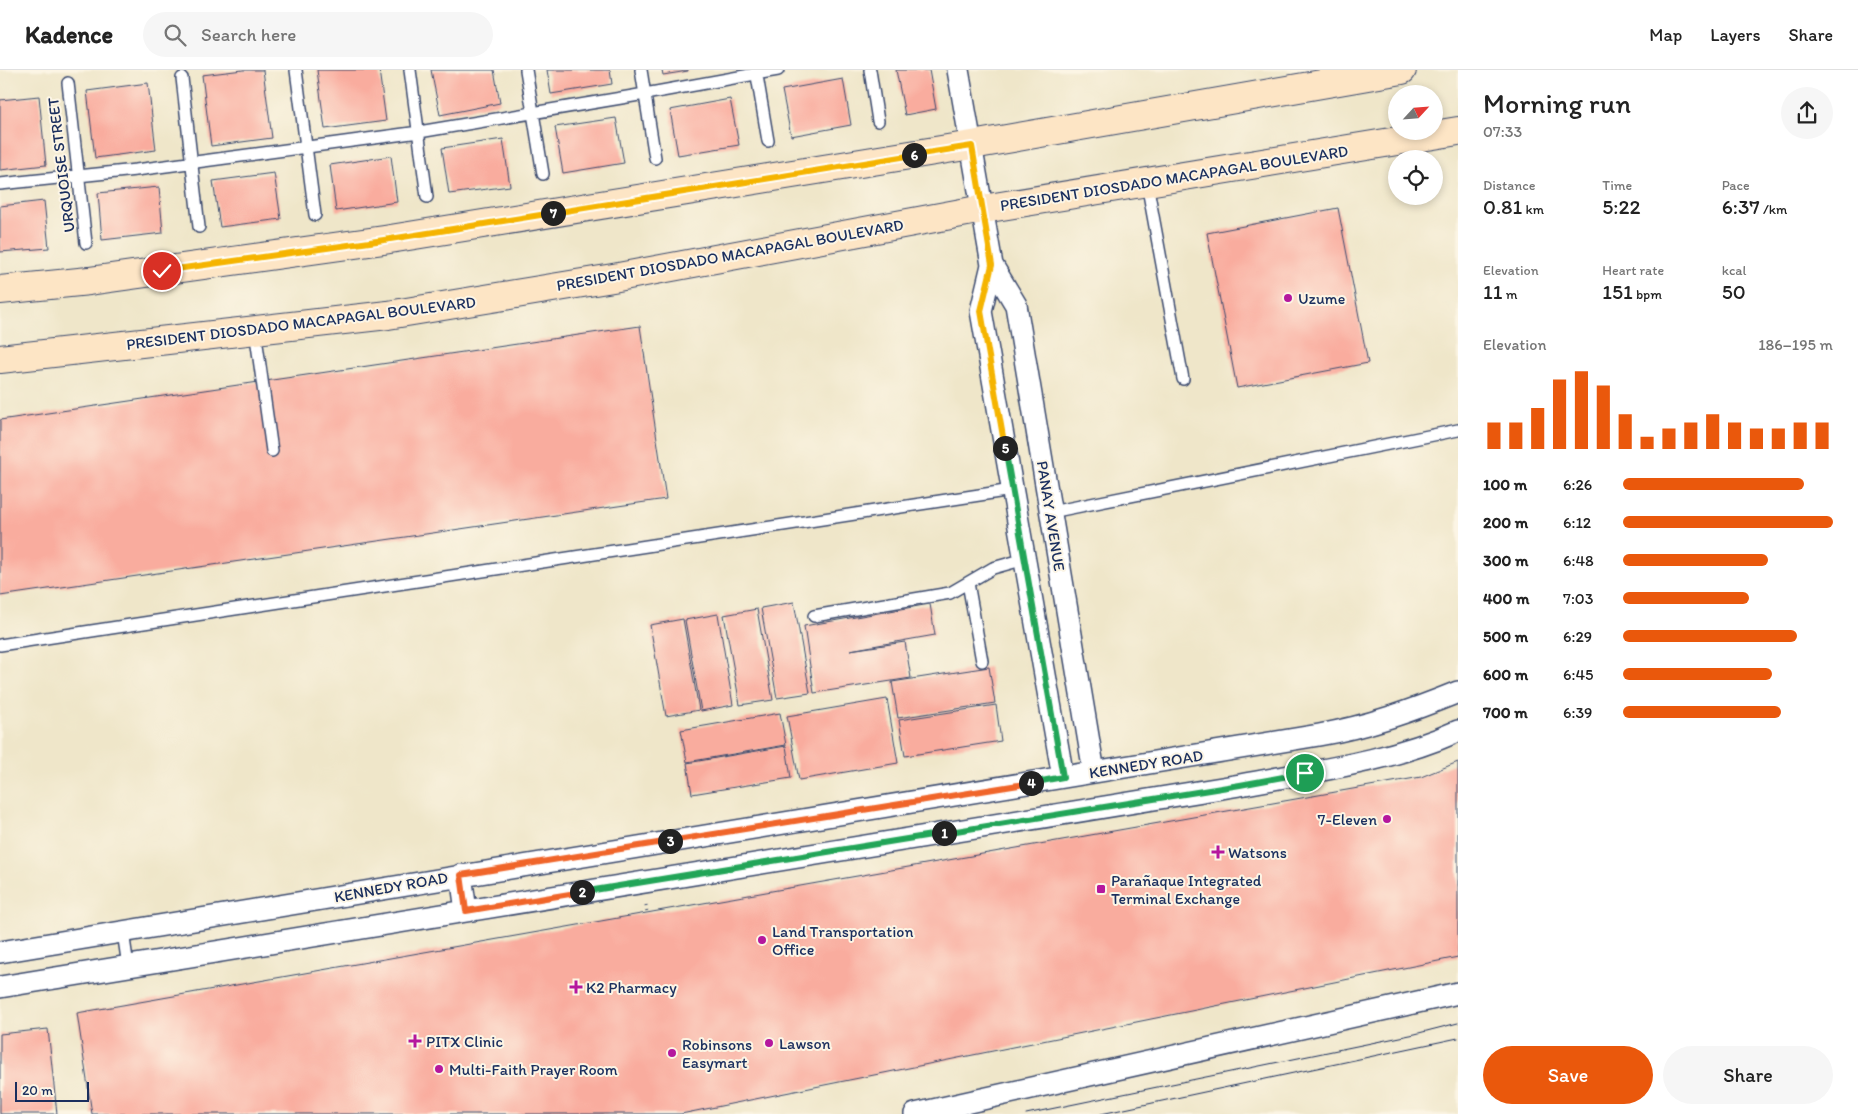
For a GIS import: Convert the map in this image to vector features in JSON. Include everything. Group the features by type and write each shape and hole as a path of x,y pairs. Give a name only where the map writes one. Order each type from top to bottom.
{"main road":[{"path":"0,290 88,281 384,240 972,146 1402,70"},
{"name":"PRESIDENT DIOSDADO MACAPAGAL BOULEVARD","path":"0,359 388,315 613,278 982,209 1458,131"}],"street":[{"name":"PANAY AVENUE","path":"958,70 992,265 1016,305 1094,772"},
{"name":"PANAY AVENUE","path":"992,265 981,311 1063,777"},
{"name":"KENNEDY ROAD","path":"0,952 1342,731 1393,718 1458,692"},
{"path":"0,987 1240,785 1376,759 1409,750 1458,731"},
{"path":"461,875 466,911"},
{"path":"177,923 183,957"},
{"path":"915,1114 1458,993"}],"lane":[{"path":"296,70 315,215"},
{"path":"410,70 427,197"},
{"path":"526,70 543,174"},
{"path":"641,70 655,158"},
{"path":"0,184 136,170 418,132 645,94 757,72 778,70"},
{"path":"870,70 878,121"},
{"path":"757,72 768,141"},
{"path":"182,78 199,227"},
{"name":"URQUOISE STREET","path":"68,83 86,243"},
{"path":"1147,183 1183,379"},
{"path":"255,330 272,451"},
{"path":"1050,512 1458,430"},
{"path":"0,645 1012,490"},
{"path":"814,616 950,593 993,568 1025,559"},
{"path":"968,583 982,661"},
{"path":"123,932 128,966"}],"building":[{"path":"243,70 263,70 272,138 211,146 202,75"},
{"path":"317,70 379,70 386,121 325,129"},
{"path":"431,70 494,70 500,103 440,115"},
{"path":"547,70 610,70 612,84 551,94"},
{"path":"662,70 688,70 688,71 663,75"},
{"path":"896,70 929,70 936,109 905,115"},
{"path":"843,79 851,125 791,136 782,90"},
{"path":"148,83 156,150 95,158 87,91"},
{"path":"39,96 46,165 0,170 0,100"},
{"path":"730,99 739,145 678,155 670,110"},
{"path":"616,118 624,163 563,173 555,127"},
{"path":"503,139 510,186 449,194 442,148"},
{"path":"391,156 397,202 336,211 330,165"},
{"path":"274,173 281,219 220,227 213,181"},
{"path":"159,187 163,233 102,240 98,193"},
{"path":"44,201 49,248 0,252 0,206"},
{"name":"Uzume","path":"1338,208 1368,363 1237,388 1207,233"},
{"path":"640,326 666,499 0,596 0,420"},
{"path":"794,602 810,693 777,698 761,608"},
{"path":"930,604 935,635 850,650 905,642 911,678 814,693 804,626"},
{"path":"757,609 773,700 740,705 724,615"},
{"path":"718,614 733,705 701,711 685,620"},
{"path":"683,619 699,710 666,716 650,625"},
{"path":"989,667 995,703 898,718 892,682"},
{"path":"887,699 898,763 799,780 787,716"},
{"path":"996,705 1001,741 905,756 899,720"},
{"path":"780,713 786,745 687,762 681,730"},
{"path":"786,746 791,778 692,794 687,763"},
{"name":"Parañaque Integrated Terminal Exchange","path":"1458,762 1458,957 681,1114 92,1114 77,1013 1421,777"},
{"path":"48,1029 57,1114 0,1114 0,1034"}],"tram line":[{"path":"1026,1114 1415,1034 1458,1023"},
{"path":"1101,1114 1458,1038"}],"place":[{"name":"Uzume","path":"1288,298"},
{"name":"7-Eleven","path":"1387,819"},
{"name":"Watsons","path":"1218,852"},
{"name":"Parañaque Integrated Terminal Exchange","path":"1101,889"},
{"name":"Land Transportation Office","path":"762,940"},
{"name":"K2 Pharmacy","path":"576,987"},
{"name":"PITX Clinic","path":"415,1041"},
{"name":"Lawson","path":"769,1043"},
{"name":"Robinsons Easymart","path":"672,1053"},
{"name":"Multi-Faith Prayer Room","path":"439,1069"}],"route":[{"path":"162,271 384,240 972,146 992,265 981,311 1063,777 461,875 466,911 1305,773"}]}
